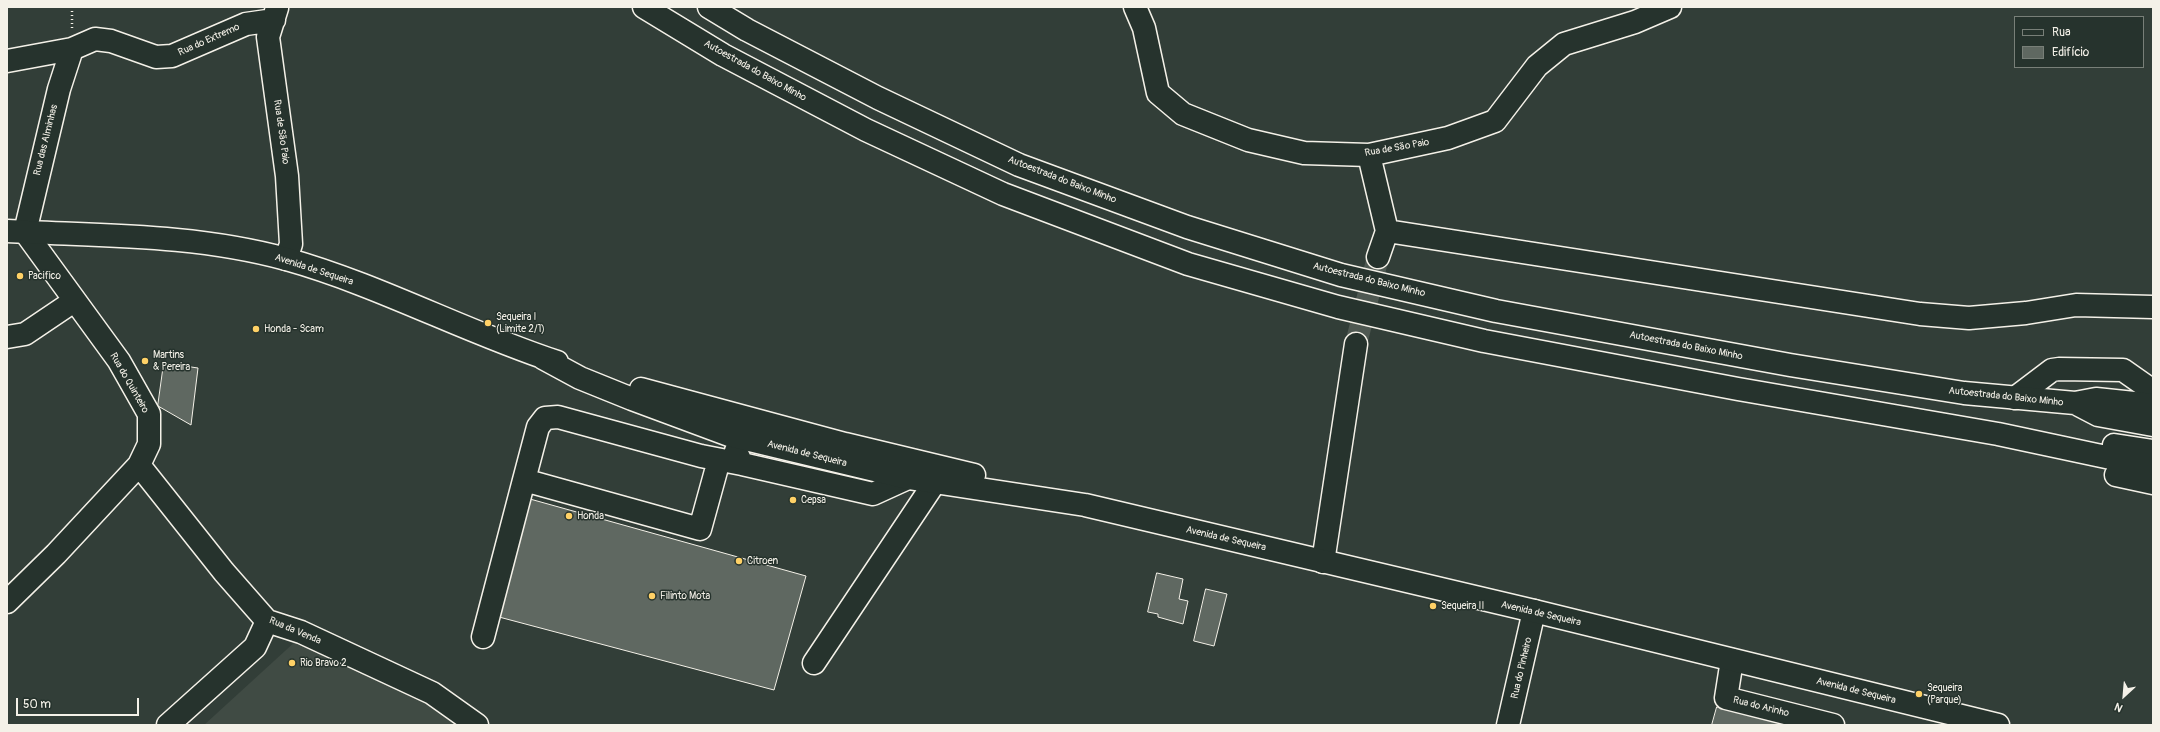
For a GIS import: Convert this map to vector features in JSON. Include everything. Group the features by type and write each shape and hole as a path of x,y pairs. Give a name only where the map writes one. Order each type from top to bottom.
{"main road":[{"name":"Autoestrada do Baixo Minho","path":"644,7 723,55 866,130 1003,194 1188,264 1338,308 1484,341 1745,390 1998,434 2153,467"},
{"name":"Autoestrada do Baixo Minho","path":"709,7 747,30 871,95 1019,165 1187,227 1341,274 1496,311 1783,364 1964,393 2075,404 2096,399 2153,405"},
{"name":"Rua de São Paio","path":"1135,7 1144,28 1158,93 1183,114 1248,140 1304,153 1369,155 1448,138 1495,121 1537,66 1564,44 1635,22 1670,7"},
{"name":"Rua de São Paio","path":"276,13 268,37 287,176 291,244 286,259"},
{"name":"Rua do Extremo","path":"7,62 72,49 95,39 111,41 156,57 172,56 246,24 276,13"},
{"name":"Rua das Alminhas","path":"16,232 72,49"},
{"path":"1369,155 1388,231 1378,257"},
{"path":"1388,231 1777,293 1927,314 1968,318 2026,313 2076,305 2153,307"},
{"name":"Avenida de Sequeira","path":"16,232 118,235 210,243 286,259 343,278 543,358 602,378 845,444 1032,488 1084,505"},
{"name":"Rua do Quinteiro","path":"7,602 56,554 139,465 149,444 149,414 119,362 74,301 16,232"},
{"path":"7,337 25,334 74,301"},
{"path":"1323,562 1356,344"},
{"name":"Avenida de Sequeira","path":"543,358 580,378 729,434 882,480 908,478 1084,505 1534,611 1998,725"},
{"path":"2015,398 2052,370 2059,369 2123,370 2153,391"},
{"name":"Autoestrada do Baixo Minho","path":"2075,404 2098,415 2153,425"},
{"path":"483,637 538,427 546,418 558,417 719,460 873,494 882,480 866,456 845,444"},
{"path":"742,464 729,434 750,428 779,435 811,435"},
{"name":"Autoestrada do Baixo Minho","path":"1998,434 2029,433 2153,451"},
{"name":"Autoestrada do Baixo Minho","path":"1998,434 2035,453 2085,468 2153,483"},
{"path":"524,480 700,529 719,460"},
{"name":"Rua da Venda","path":"139,465 183,521 267,621 301,632 432,693 477,725"},
{"path":"814,663 935,482"},
{"name":"Rua do Pinheiro","path":"1508,725 1534,611"},
{"path":"168,725 254,647 267,621"},
{"name":"Rua do Arinho","path":"1732,660 1726,698 1831,725"}],"shaded area":[{"path":"297,640 430,703 461,725 204,725"}],"building":[{"path":"164,363 198,368 191,425 158,406"},
{"name":"Filinto Mota","path":"530,499 806,576 774,690 499,617"},
{"path":"1157,573 1183,579 1179,599 1188,601 1183,624 1158,617 1158,614 1148,612"},
{"path":"1206,589 1227,594 1214,646 1194,641"},
{"path":"1717,707 1793,725 1712,725"}],"tunnel":[{"path":"1356,344 1378,257"}],"place":[{"name":"Pacifico","path":"20,276"},
{"name":"Sequeira I (Limite 2/1)","path":"488,323"},
{"name":"Honda - Scam","path":"256,329"},
{"name":"Martins & Pereira","path":"145,361"},
{"name":"Cepsa","path":"793,500"},
{"name":"Honda","path":"569,516"},
{"name":"Citroen","path":"739,561"},
{"name":"Filinto Mota","path":"652,596"},
{"name":"Sequeira II","path":"1433,606"},
{"name":"Rio Bravo 2","path":"292,663"},
{"name":"Sequeira (Parque)","path":"1919,694"}]}
